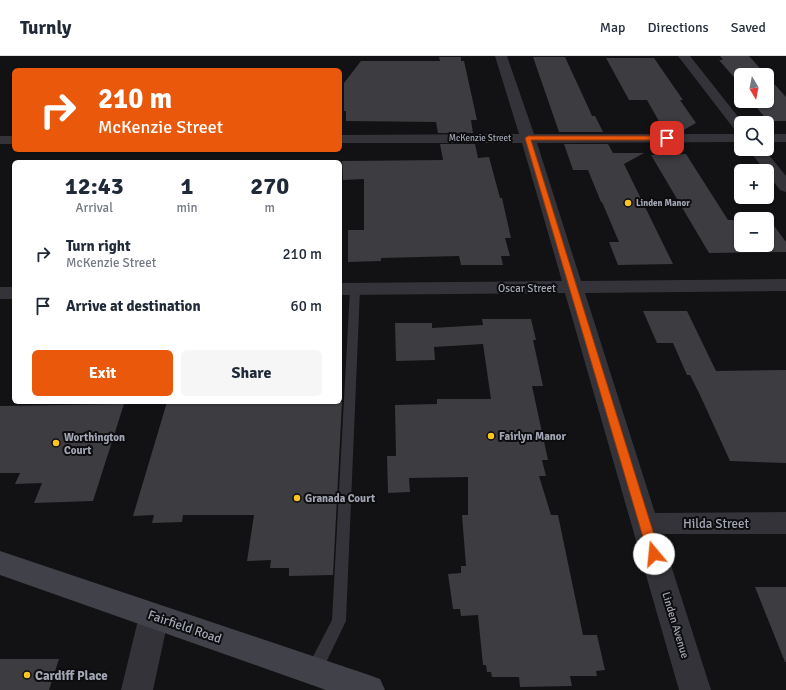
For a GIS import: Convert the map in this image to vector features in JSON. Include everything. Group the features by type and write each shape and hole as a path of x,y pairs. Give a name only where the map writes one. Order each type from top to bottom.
{"street":[{"name":"Linden Avenue","path":"501,56 528,138 695,690"},
{"path":"684,56 734,121"},
{"name":"McKenzie Street","path":"342,139 734,138"},
{"path":"774,138 786,138"},
{"path":"0,140 12,140"},
{"path":"762,156 786,187"},
{"name":"Oscar Street","path":"347,289 786,285"},
{"path":"0,293 12,292"},
{"name":"Hilda Street","path":"645,524 786,523"},
{"name":"Fairfield Road","path":"0,563 369,690"},
{"path":"137,690 154,616"}],"lane":[{"path":"314,670 339,621 347,289"}],"building":[{"path":"720,56 749,56 760,68 734,68 734,77 719,60 723,60"},
{"path":"439,57 461,57 461,61 464,61 477,120 471,120 473,133 438,133 436,122 346,121 346,111 344,111 344,83 361,61 440,61"},
{"path":"533,57 565,57 592,116 595,116 603,132 559,132"},
{"path":"606,58 654,58 683,100 680,100 696,123 680,132 665,132 647,100 629,100"},
{"path":"774,84 786,97 786,121 774,121 774,116 764,116 757,108 774,108"},
{"path":"440,144 475,144 478,158 489,157 500,198 502,198 511,238 505,238 510,256 501,256 503,265 461,265 459,256 381,258 381,261 348,262 348,230 364,230 364,179 343,180 342,161 443,160"},
{"path":"564,144 608,144 613,153 644,153 624,164 673,264 618,265 609,242 619,242 588,170 573,170"},
{"path":"686,154 728,220 734,220 734,252 774,252 774,226 786,242 786,252 709,253 651,155"},
{"path":"643,311 687,311 716,371 786,370 786,463 730,461 700,395 690,375 687,375 673,343 657,343"},
{"path":"482,319 531,319 536,340 533,340 543,386 532,386 548,460 542,460 546,476 539,476 551,515 558,515 583,635 597,635 605,670 596,671 597,676 570,676 572,686 520,687 519,677 492,677 491,672 487,672 486,665 483,665 478,615 461,616 460,609 453,609 448,574 461,573 461,566 466,566 462,515 468,515 468,477 409,478 410,492 388,493 387,456 396,456 395,405 437,404 437,399 491,399 483,344 434,347 435,360 396,361 395,323 432,323 432,328 483,325"},
{"name":"Worthington Court","path":"124,404 93,501 34,503 42,483 15,484 20,473 0,473 0,406"},
{"name":"Granada Court","path":"166,404 342,404 333,575 289,576 289,568 270,568 271,560 247,561 254,515 183,515 182,522 152,523 154,515 133,516"},
{"path":"755,587 786,587 786,662 785,662"},
{"name":"Cardiff Place","path":"0,659 59,659 49,690 0,690"}],"place":[{"name":"Linden Manor","path":"628,203"},
{"name":"Fairlyn Manor","path":"491,436"},
{"name":"Worthington Court","path":"56,443"},
{"name":"Granada Court","path":"297,498"},
{"name":"Cardiff Place","path":"27,675"}],"route":[{"path":"654,554 528,138 667,138"}]}
